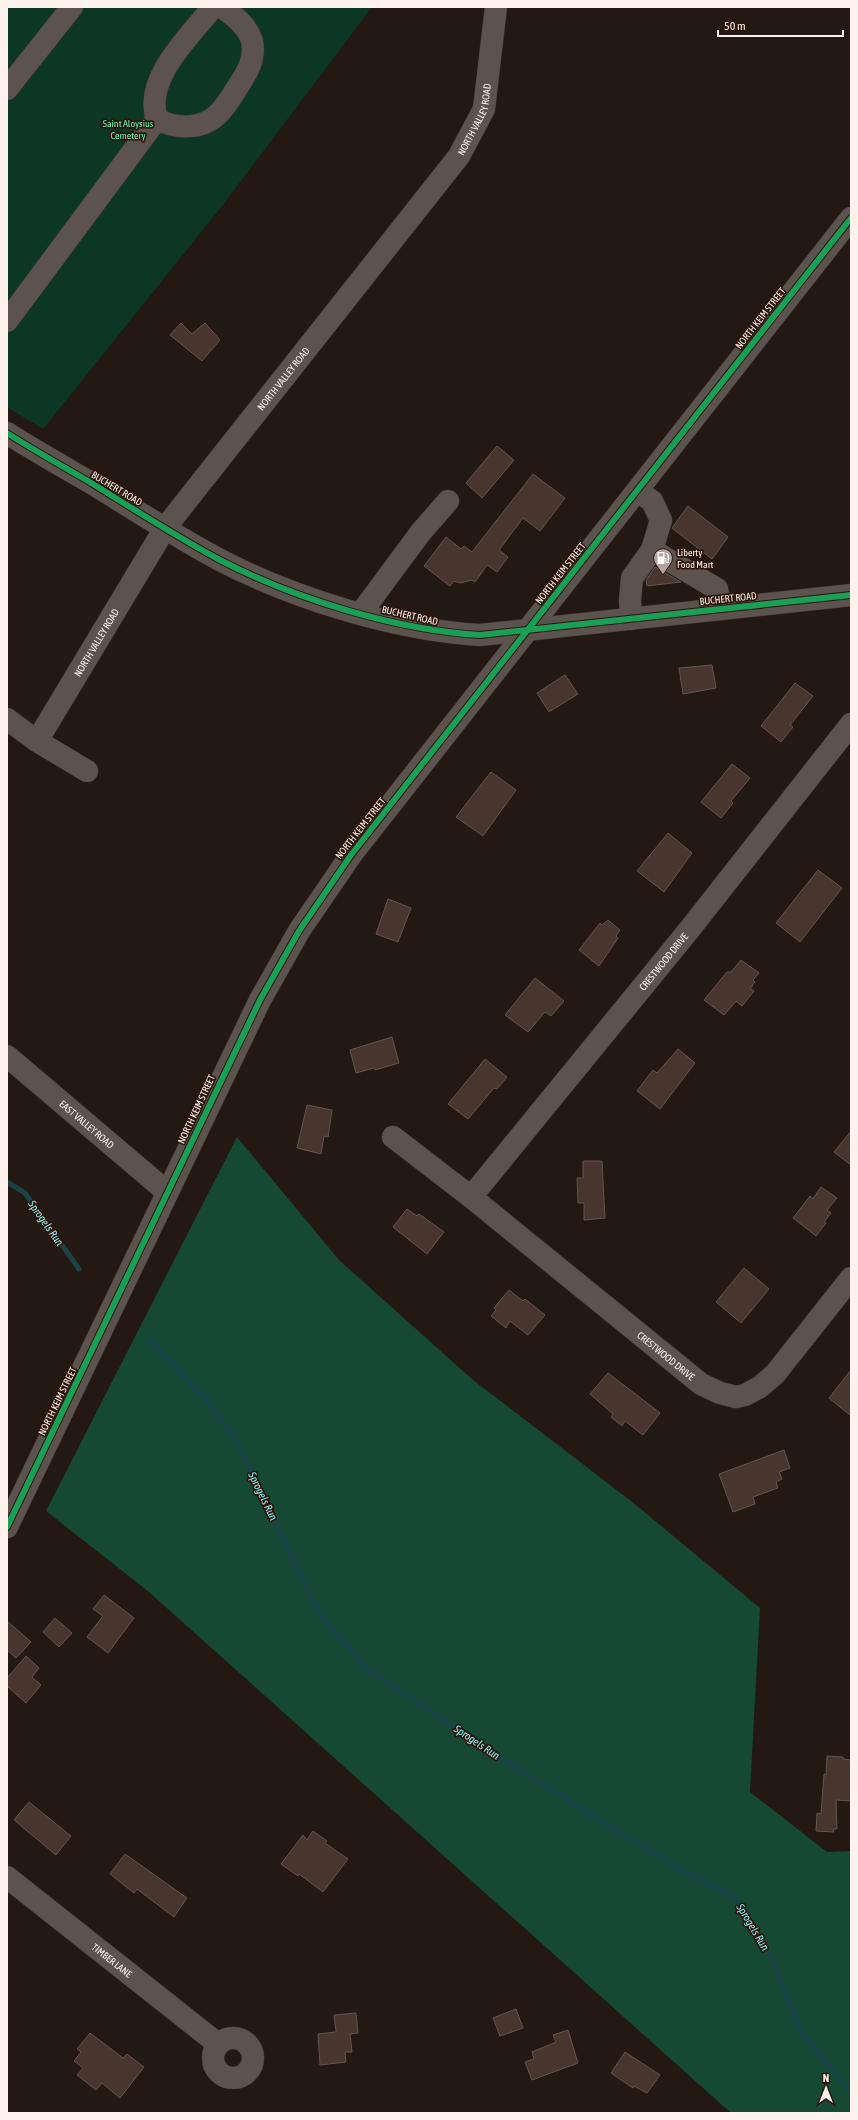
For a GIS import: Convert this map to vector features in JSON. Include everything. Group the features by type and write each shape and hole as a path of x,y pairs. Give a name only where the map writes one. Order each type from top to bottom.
{"street":[{"path":"7,89 72,7"},
{"path":"213,7 176,53 160,76 155,92 154,112 157,119 170,124 186,126 205,123 211,120 222,110 249,69 252,48 248,33 240,20 222,7"},
{"name":"NORTH VALLEY ROAD","path":"37,741 165,528 459,156 484,110 496,7"},
{"path":"7,321 157,119"},
{"name":"NORTH KEIM STREET","path":"7,1527 260,1000 323,892 350,855 851,218"},
{"name":"BUCHERT ROAD","path":"7,433 220,560 274,586 321,602 361,613 449,633 480,635 851,595"},
{"path":"631,619 630,600 632,578 652,550 662,520 652,501 637,491"},
{"path":"361,613 421,532 448,501"},
{"path":"652,550 717,589 721,609"},
{"path":"7,720 37,741 87,771"},
{"name":"CRESTWOOD DRIVE","path":"471,1197 689,930 851,724"},
{"name":"EAST VALLEY ROAD","path":"7,1056 167,1192"},
{"name":"CRESTWOOD DRIVE","path":"393,1137 471,1197 701,1384 711,1390 729,1396 745,1395 760,1388 768,1381 851,1278"},
{"name":"TIMBER LANE","path":"7,1876 218,2044"}],"green space":[{"name":"Saint Aloysius Cemetery","path":"7,7 372,7 222,206 43,429 7,407"},
{"path":"237,1137 339,1260 473,1380 631,1501 760,1608 750,1792 827,1852 851,1851 851,2113 731,2113 149,1592 46,1511"}],"building":[{"path":"181,323 192,334 205,323 220,340 202,361 170,335"},
{"path":"497,446 514,460 482,498 466,483"},
{"path":"533,474 565,498 540,531 523,518 499,550 508,557 497,572 487,565 475,582 472,580 460,583 454,581 450,586 424,566 446,537 461,549 464,546 472,552"},
{"path":"688,506 728,537 712,559 672,528"},
{"path":"655,567 681,582 647,586 646,580"},
{"path":"712,665 716,688 683,694 679,668"},
{"path":"565,675 578,694 549,712 537,693"},
{"path":"795,683 813,696 790,725 793,727 781,742 761,726"},
{"path":"732,764 750,778 731,801 733,803 721,818 701,802"},
{"path":"491,772 516,790 483,836 456,817"},
{"path":"668,833 692,853 664,892 637,871"},
{"path":"818,870 842,888 800,942 776,923"},
{"path":"388,899 411,908 398,942 376,934"},
{"path":"608,920 620,930 616,936 618,938 599,966 579,950 600,923 602,925"},
{"path":"741,960 759,973 753,980 755,982 750,989 754,991 742,1006 736,1001 724,1015 704,1000 727,972 731,972"},
{"path":"535,978 564,1001 551,1016 545,1012 528,1032 505,1015"},
{"path":"392,1037 399,1063 375,1070 374,1068 356,1073 350,1050"},
{"path":"678,1049 695,1063 660,1109 637,1091 653,1070 657,1073"},
{"path":"485,1059 507,1077 497,1089 494,1088 468,1119 448,1104"},
{"path":"307,1105 332,1110 328,1137 324,1136 321,1154 297,1148"},
{"path":"851,1131 851,1165 834,1152"},
{"path":"583,1161 602,1161 605,1218 584,1220 584,1203 578,1203 577,1178 583,1178"},
{"path":"821,1187 837,1198 827,1210 831,1213 824,1222 826,1223 816,1236 793,1218 810,1196 813,1199"},
{"path":"407,1209 417,1216 419,1214 444,1232 427,1254 393,1227"},
{"path":"744,1268 769,1289 741,1323 716,1302"},
{"path":"509,1290 523,1301 525,1299 545,1315 528,1335 510,1321 506,1328 491,1316 496,1310 494,1308"},
{"path":"851,1370 851,1416 829,1398"},
{"path":"608,1373 660,1413 643,1435 625,1421 622,1426 611,1417 613,1414 590,1394"},
{"path":"784,1450 790,1468 779,1472 782,1479 776,1482 778,1488 753,1497 755,1504 733,1512 719,1474"},
{"path":"104,1595 134,1618 108,1653 87,1637 103,1616 93,1609"},
{"path":"55,1618 72,1633 59,1647 43,1632"},
{"path":"7,1621 31,1642 16,1658 7,1650"},
{"path":"26,1656 39,1668 32,1677 41,1685 26,1703 7,1686 7,1678"},
{"path":"827,1756 843,1757 843,1759 851,1760 851,1801 836,1800 837,1829 833,1829 834,1832 816,1831 817,1813 821,1814"},
{"path":"29,1802 71,1836 56,1855 14,1820"},
{"path":"313,1831 327,1841 325,1843 348,1859 323,1892 299,1874 298,1876 281,1864 303,1835 307,1840"},
{"path":"125,1854 187,1898 174,1917 137,1889 134,1893 110,1874"},
{"path":"516,2009 523,2028 500,2036 493,2018"},
{"path":"356,2013 358,2033 350,2034 352,2052 345,2052 346,2062 320,2065 318,2034 336,2032 334,2015"},
{"path":"568,2030 578,2063 532,2080 525,2062 534,2059 532,2052 556,2042 553,2035"},
{"path":"90,2033 123,2058 127,2054 144,2067 120,2098 102,2083 96,2090 77,2075 83,2068 74,2061 81,2052 77,2049"},
{"path":"625,2052 660,2075 647,2093 634,2086 633,2088 611,2073"}],"waterway":[{"name":"Sprogels Run","path":"7,1182 25,1193 79,1269"},
{"name":"Sprogels Run","path":"149,1340 205,1398 236,1440 318,1612 366,1668 518,1769 621,1833 692,1876 734,1896 773,1960 800,2031 851,2093"}],"cycle path":[{"path":"7,1527 260,1000 299,931 351,855 851,218"},
{"path":"7,433 188,542 249,574 313,600 414,627 480,635 851,595"}],"place":[{"name":"Liberty Food Mart","path":"663,575"}]}
